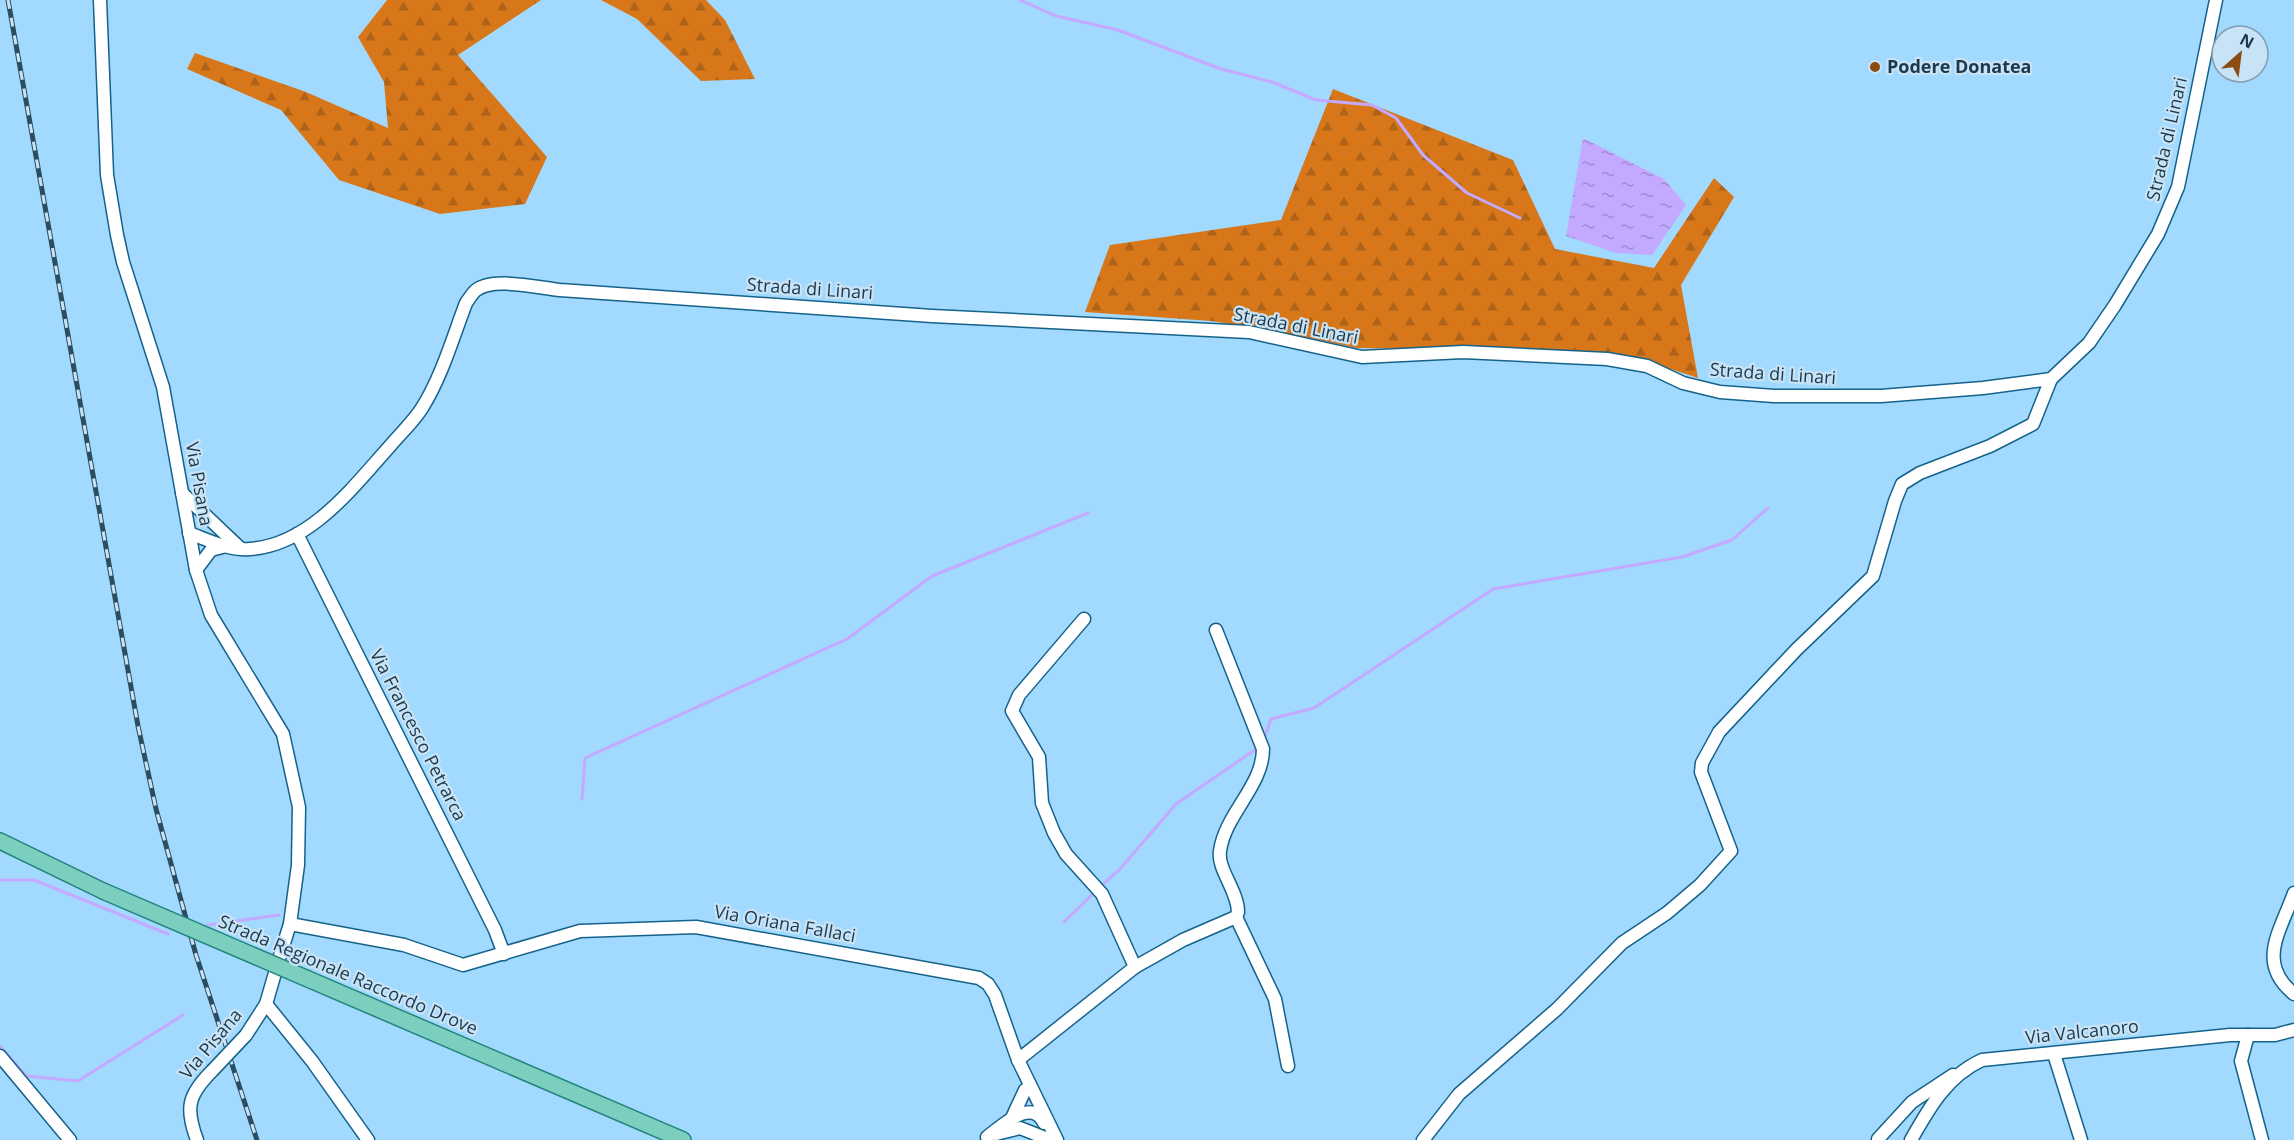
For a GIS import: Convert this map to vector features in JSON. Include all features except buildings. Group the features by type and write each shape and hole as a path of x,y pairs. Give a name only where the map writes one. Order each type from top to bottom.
{"main road":[{"name":"Strada Regionale Raccordo Drove","path":"0,841 103,891 683,1140"},
{"path":"0,849 72,883 103,891"}],"street":[{"name":"Via Pisana","path":"100,0 107,175 117,235 163,387 196,570 211,615 283,734 299,807 298,865 290,924 280,956"},
{"name":"Strada di Linari","path":"196,570 211,550 268,546 297,534 317,522 337,503 422,408 466,303 475,291 486,285 505,283 560,290 920,315 1249,332 1362,357 1463,352 1607,359 1647,366 1693,386 1720,392 1774,396 1881,396 1983,388 2051,379 2074,360 2089,343 2153,244 2172,206 2178,187 2216,0"},
{"path":"1423,1140 1459,1094 1557,1009 1622,943 1667,913 1700,885 1731,851 1701,772 1702,763 1719,732 1796,650 1873,576 1894,501 1902,484 1920,472 1990,446 2033,424 2051,379"},
{"path":"182,493 213,523 233,547"},
{"path":"189,533 199,524 213,523"},
{"name":"Strada di Linari","path":"189,533 233,547"},
{"name":"Via Francesco Petrarca","path":"297,534 495,930 504,954"},
{"path":"1084,619 1019,695 1012,711 1040,757 1042,803 1054,833 1066,854 1098,890 1135,967"},
{"path":"1216,630 1263,749 1259,768 1224,836 1220,857 1238,907 1236,917 1275,999 1288,1066"},
{"path":"2294,893 2273,950 2273,969 2280,983 2294,994"},
{"path":"1016,1055 1135,967 1183,940 1236,917"},
{"name":"Via Oriana Fallaci","path":"290,924 404,945 463,965 580,932 696,927 966,974 979,978 992,989 1030,1092"},
{"name":"Via Pisana","path":"197,1140 190,1121 190,1099 195,1088 246,1035 266,1004 275,973"},
{"path":"266,1004 312,1061 368,1140"},
{"name":"Via Valcanoro","path":"1911,1140 1932,1103 1967,1067 1982,1060 2248,1035 2275,1035 2294,1030"},
{"path":"2248,1035 2241,1061 2262,1140"},
{"path":"2054,1054 2081,1140"},
{"path":"0,1056 70,1140"},
{"path":"1878,1139 1912,1102 1944,1079 1967,1067"},
{"path":"1030,1092 1035,1113 1042,1118 1052,1140"},
{"path":"1016,1124 1030,1092"},
{"path":"1030,1092 1052,1140"},
{"path":"984,1139 1035,1113"},
{"path":"1016,1124 1052,1140"}],"green space":[{"path":"387,0 541,0 458,55 547,157 525,204 440,214 339,180 281,110 187,69 195,53 306,92 388,128 384,82 358,37"},
{"path":"601,0 706,0 725,20 755,79 701,81 637,19"},
{"path":"1333,89 1513,160 1555,249 1654,268 1714,178 1734,197 1681,285 1698,378 1640,359 1503,350 1357,348 1211,321 1085,312 1110,245 1281,220"}],"water":[{"path":"1583,138 1664,179 1686,205 1652,255 1616,253 1566,236"}],"waterway":[{"path":"1020,0 1056,16 1118,30 1221,69 1272,82 1316,100 1372,105 1396,118 1423,155 1467,193 1520,218"},
{"path":"1264,740 1271,719 1314,708 1493,589 1682,557 1732,540 1768,508"},
{"path":"582,799 585,758 847,639 932,576 1088,513"},
{"path":"1099,888 1120,869 1176,804 1256,749"},
{"path":"0,880 34,880 168,934"},
{"path":"1064,922 1094,893"},
{"path":"208,925 279,915"},
{"path":"0,1046 26,1076 78,1081 183,1015"}],"railway":[{"path":"8,0 138,726 156,809 196,955 257,1140"}],"place":[{"name":"Podere Donatea","path":"1875,67"}]}
